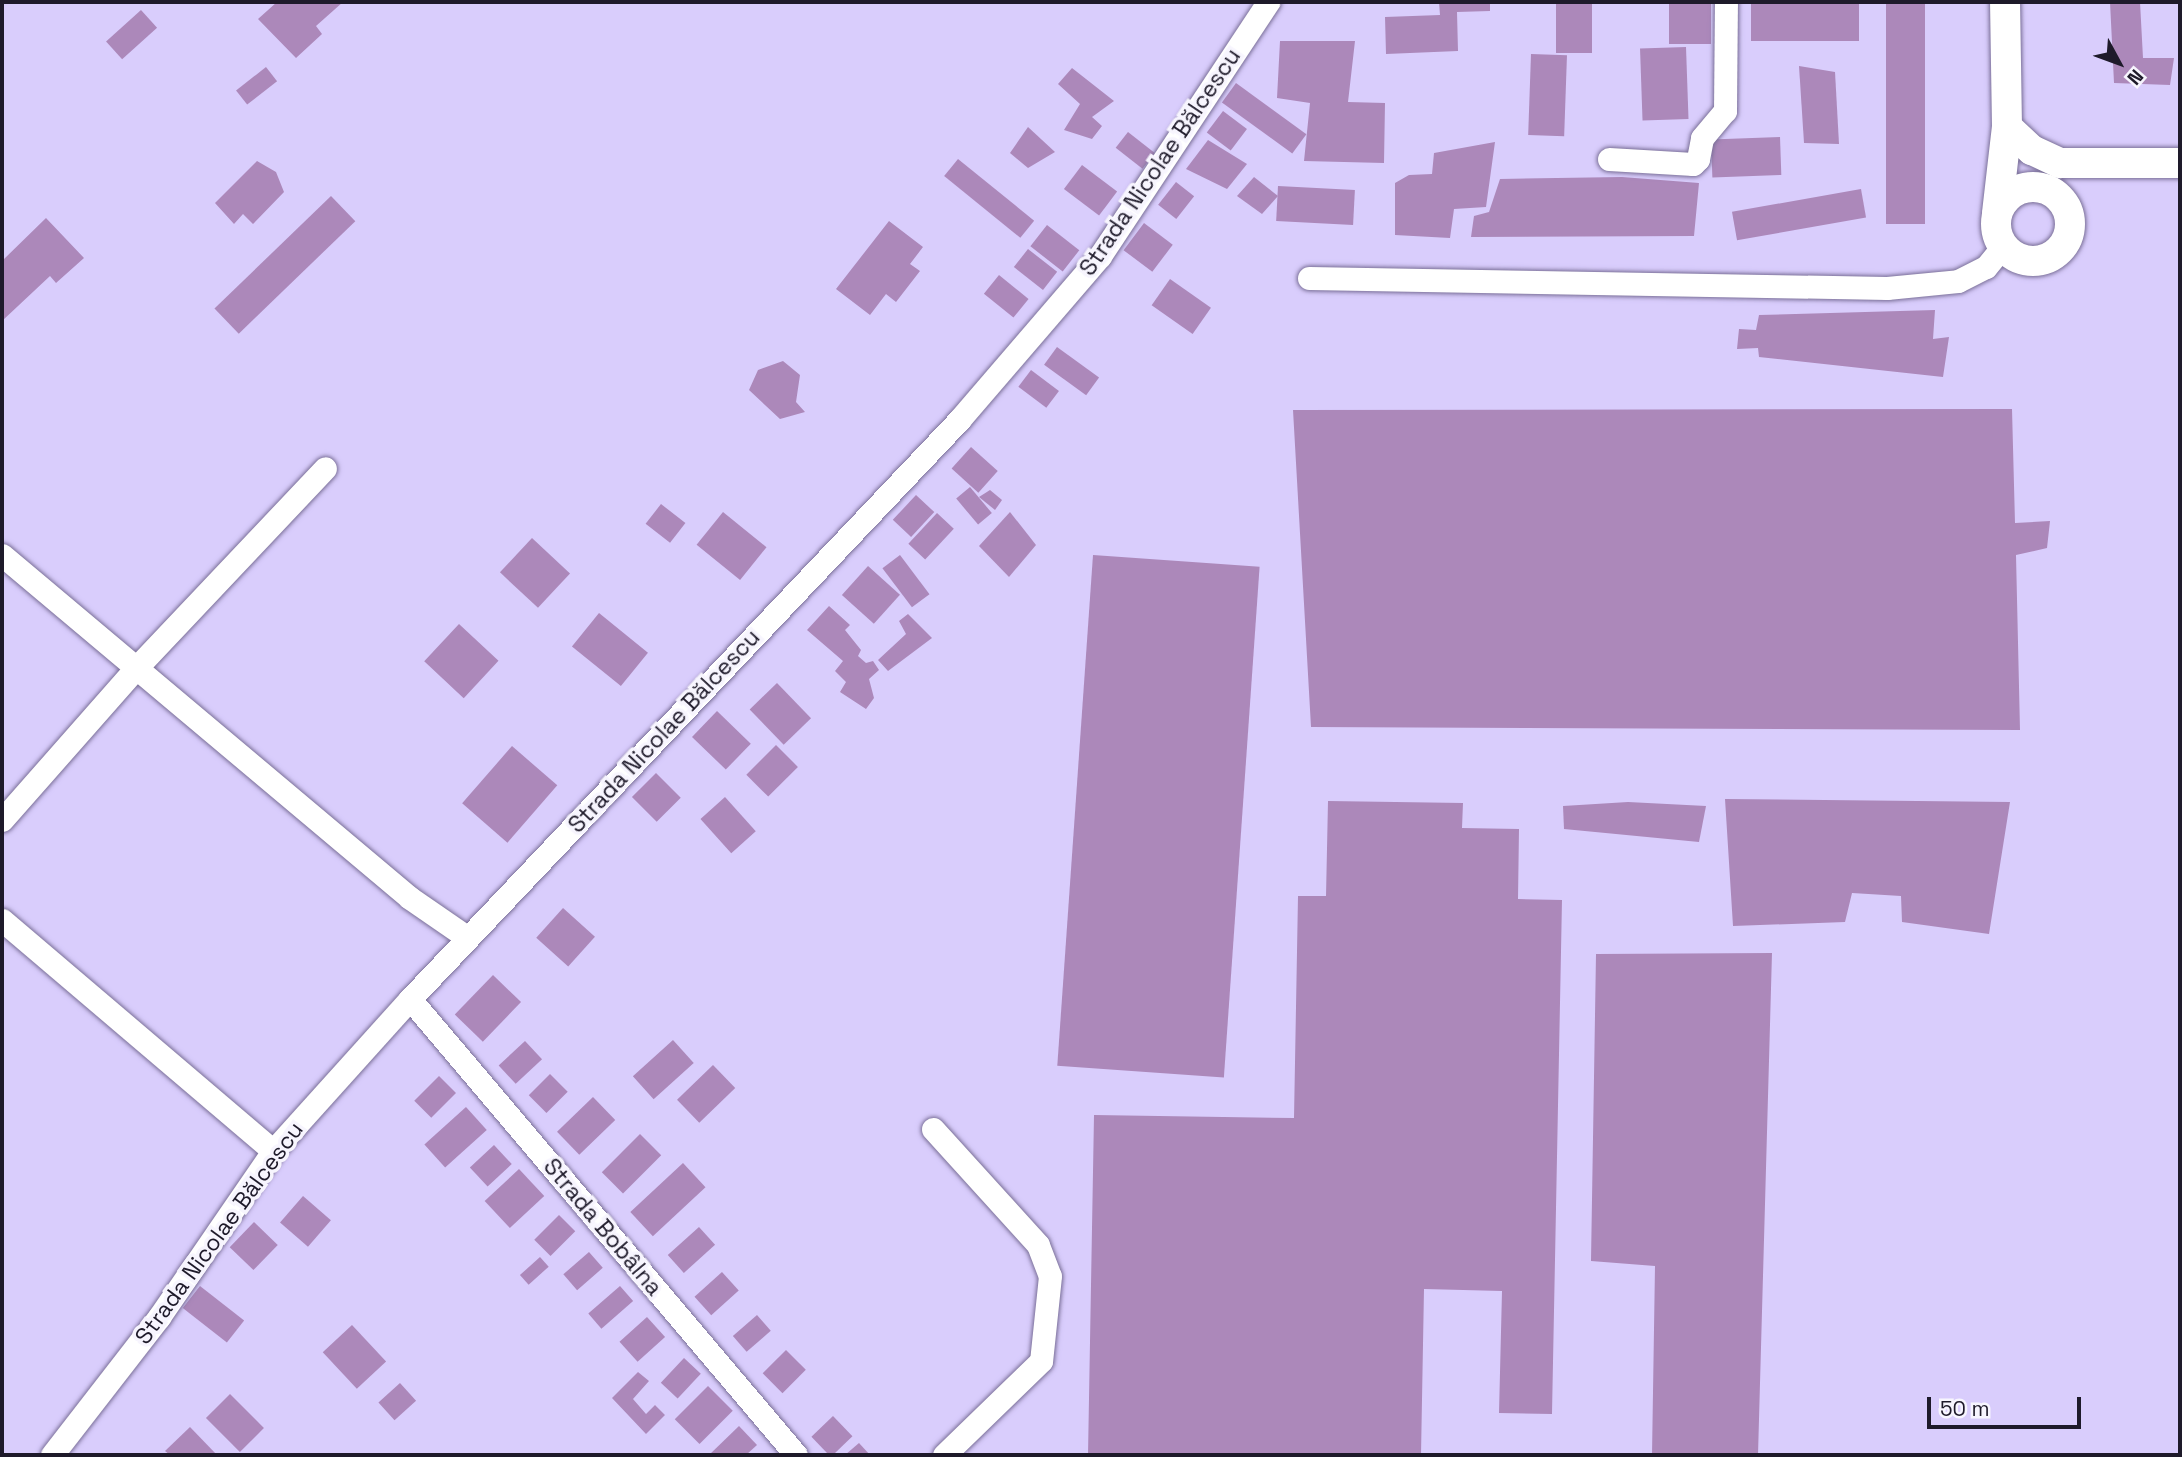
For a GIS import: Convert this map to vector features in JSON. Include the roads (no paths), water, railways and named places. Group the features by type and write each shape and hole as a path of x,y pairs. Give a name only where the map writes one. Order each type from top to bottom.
{"main road":[{"path":"2005,2 2007,127 1997,236 2003,246 2033,262 2054,255 2068,238 2054,195 2025,166 2007,127"},
{"path":"2007,127 2048,160 2074,164 2180,163"},
{"path":"1997,214 2002,203 2021,188 2054,195 2105,162"},
{"path":"2054,195 2074,164"}],"street":[{"name":"Strada Nicolae Bălcescu","path":"52,1455 159,1317 273,1151 410,999 959,420 1100,256 1268,2"},
{"path":"1608,159 1693,164 1698,159 1702,138 1725,111 1726,2"},
{"path":"1309,278 1887,288 1958,281 1986,267 2003,246"},
{"path":"2,820 138,667 325,468"},
{"path":"2,555 410,898 468,938"},
{"path":"2,920 273,1151"},
{"name":"Strada Bobâlna","path":"410,999 796,1455"},
{"path":"933,1129 1038,1245 1050,1276 1041,1361 944,1455"}]}
